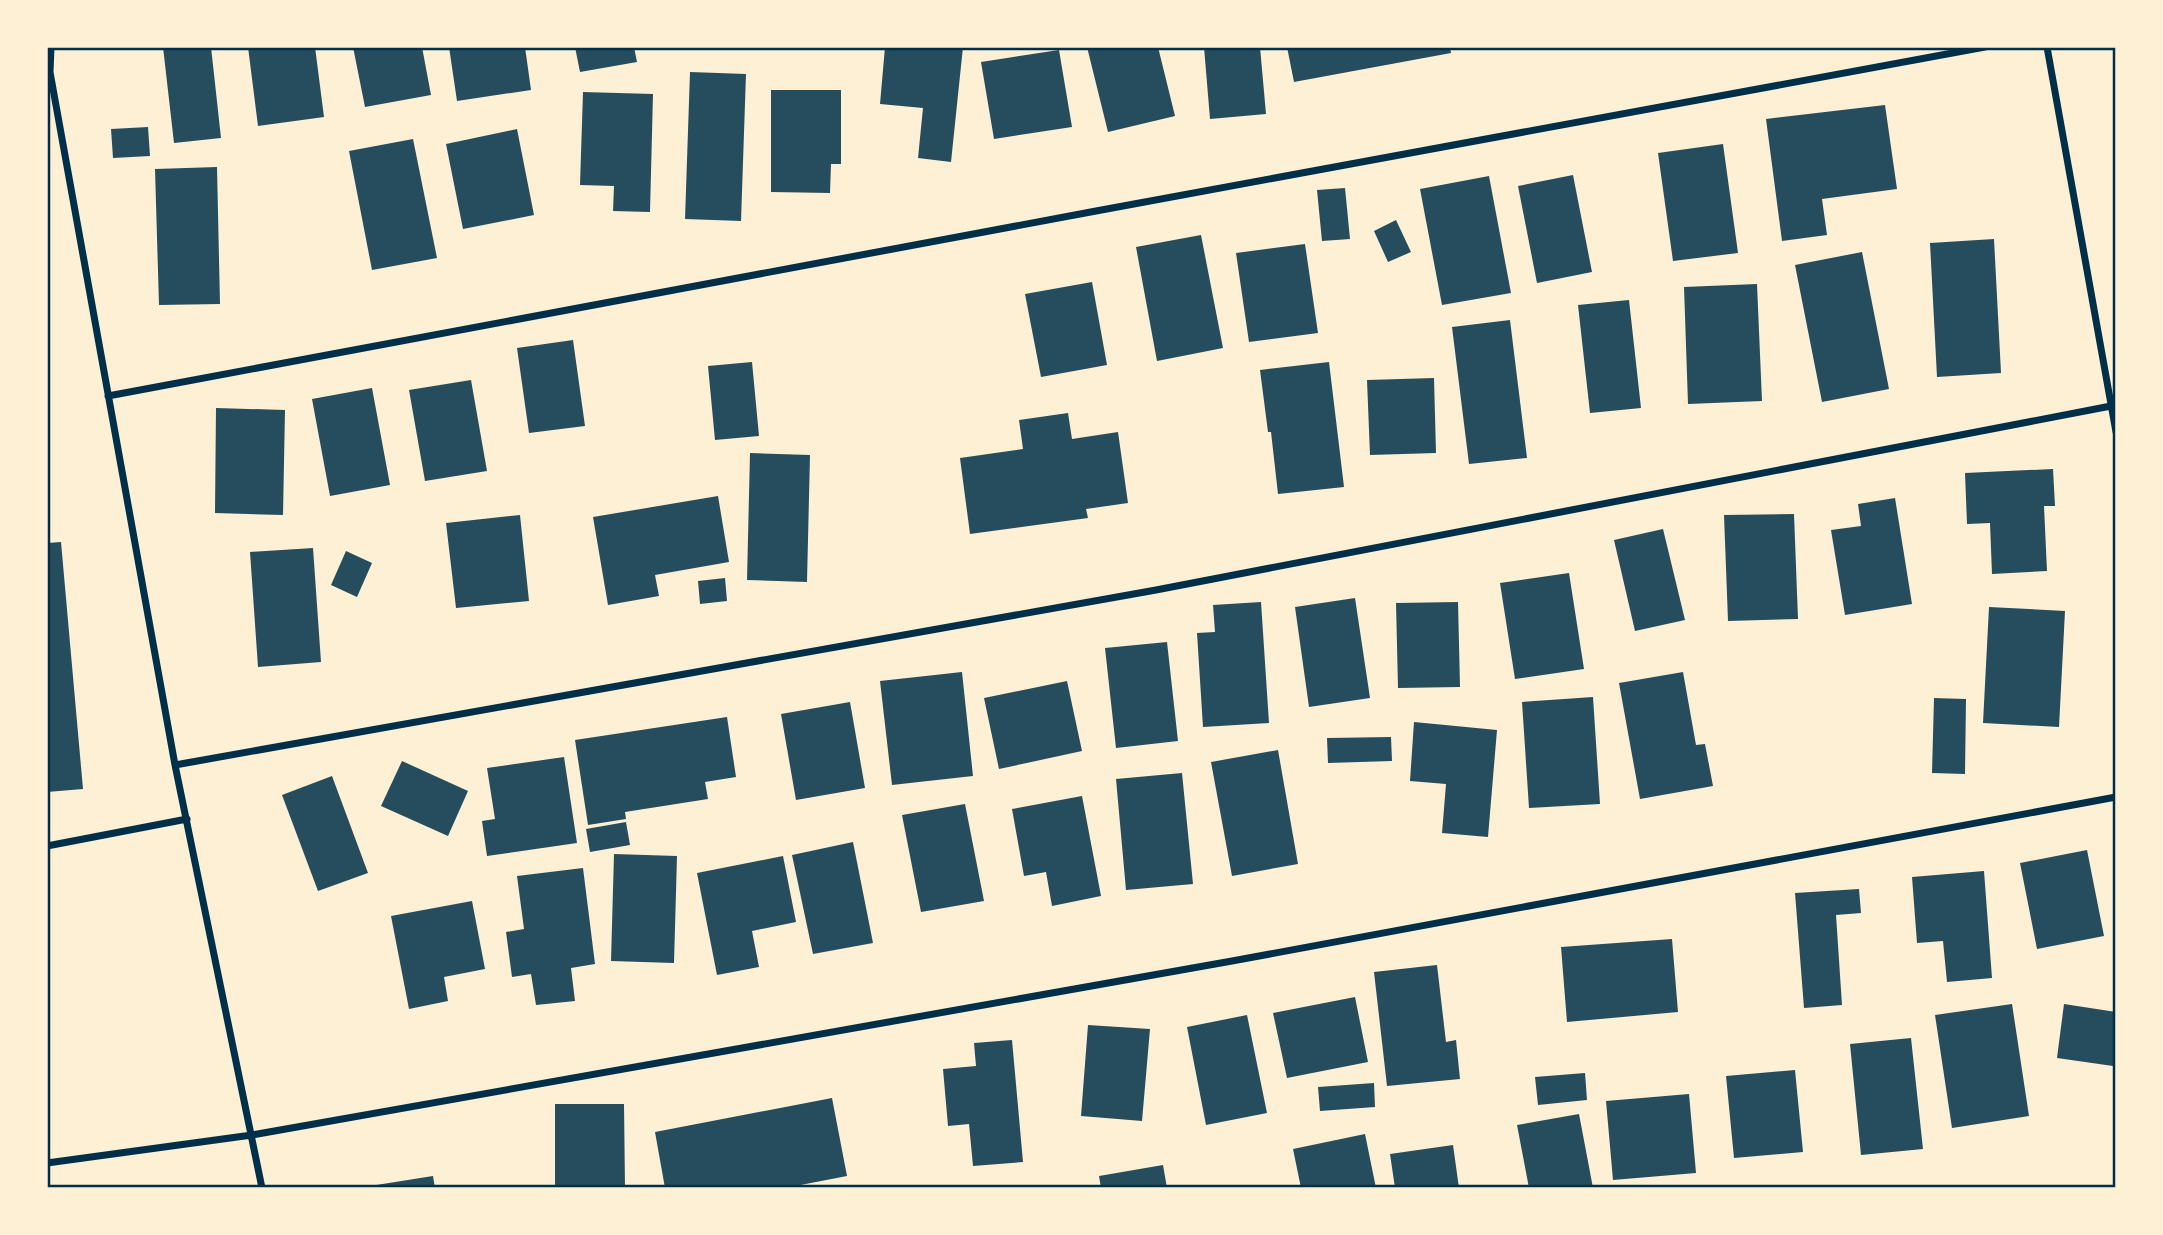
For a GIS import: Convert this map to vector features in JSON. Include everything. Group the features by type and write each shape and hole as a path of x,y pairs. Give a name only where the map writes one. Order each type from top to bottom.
{"street":[{"path":"51,47 50,72 175,765 262,1188"},
{"path":"108,396 1985,47"},
{"path":"2047,47 2116,432"},
{"path":"175,765 1156,590 2111,407"},
{"path":"47,1163 252,1135 1232,961 2116,797"},
{"path":"47,846 187,819"}],"building":[{"path":"163,47 211,47 221,138 174,143"},
{"path":"248,47 315,47 324,117 258,126"},
{"path":"353,47 422,47 431,95 365,107"},
{"path":"449,47 525,47 531,90 457,101"},
{"path":"575,47 634,47 637,62 580,72"},
{"path":"885,47 963,47 951,162 918,158 923,108 880,104"},
{"path":"1087,47 1158,47 1175,116 1108,132"},
{"path":"1204,47 1260,47 1266,114 1210,119"},
{"path":"1287,47 1450,47 1451,53 1294,82"},
{"path":"1059,50 1072,127 994,139 981,62"},
{"path":"690,72 746,74 741,221 685,219"},
{"path":"771,90 841,90 841,164 831,164 830,193 771,192"},
{"path":"583,92 653,94 650,212 613,211 614,186 580,185"},
{"path":"1885,105 1897,189 1822,199 1827,235 1782,241 1766,119"},
{"path":"148,127 150,156 113,158 111,129"},
{"path":"517,129 534,215 463,229 446,144"},
{"path":"413,139 437,258 372,270 349,151"},
{"path":"1723,144 1738,253 1673,261 1658,153"},
{"path":"217,167 220,304 159,305 155,169"},
{"path":"1573,175 1592,272 1537,283 1518,186"},
{"path":"1489,176 1511,293 1442,305 1420,189"},
{"path":"1345,188 1350,239 1322,241 1317,190"},
{"path":"1396,220 1411,252 1388,262 1374,231"},
{"path":"1201,235 1223,348 1157,361 1136,247"},
{"path":"1994,239 2001,373 1937,377 1930,243"},
{"path":"1305,244 1318,333 1249,342 1236,253"},
{"path":"1862,252 1889,389 1822,402 1795,265"},
{"path":"1092,282 1107,365 1041,377 1025,294"},
{"path":"1757,284 1762,401 1688,404 1684,287"},
{"path":"1629,300 1641,408 1590,413 1578,305"},
{"path":"1510,320 1527,458 1469,464 1452,327"},
{"path":"573,340 585,426 529,433 517,348"},
{"path":"752,362 759,436 715,440 708,366"},
{"path":"1329,362 1344,487 1278,494 1260,370"},
{"path":"1434,378 1436,453 1370,455 1367,380"},
{"path":"471,380 487,471 425,481 409,390"},
{"path":"372,388 390,485 330,496 312,399"},
{"path":"216,408 285,410 283,515 215,513"},
{"path":"1068,413 1072,439 1118,432 1128,503 1086,509 1088,518 970,534 960,458 1023,449 1019,420"},
{"path":"750,453 810,455 807,582 747,580"},
{"path":"2053,469 2055,506 2044,506 2047,571 1992,574 1990,523 1967,524 1965,473"},
{"path":"718,496 729,562 655,575 659,596 608,605 593,517"},
{"path":"1895,498 1912,604 1845,615 1831,530 1861,526 1858,504"},
{"path":"1794,514 1798,619 1728,621 1724,515"},
{"path":"520,515 529,601 456,608 446,523"},
{"path":"1663,529 1685,620 1635,631 1614,540"},
{"path":"61,542 83,789 47,792 47,543"},
{"path":"313,548 321,662 258,667 250,552"},
{"path":"346,551 372,563 357,597 331,585"},
{"path":"1569,573 1584,669 1515,679 1500,583"},
{"path":"725,578 727,601 700,604 698,581"},
{"path":"1355,598 1370,698 1309,707 1295,607"},
{"path":"1261,602 1269,723 1203,727 1197,633 1215,632 1213,605"},
{"path":"1458,602 1460,687 1398,688 1396,603"},
{"path":"1989,607 2065,611 2059,727 1983,723"},
{"path":"1167,642 1178,741 1116,748 1105,648"},
{"path":"962,672 973,776 892,785 880,681"},
{"path":"1683,672 1696,745 1705,744 1713,786 1640,799 1619,683"},
{"path":"1067,681 1082,751 999,769 984,698"},
{"path":"1593,697 1600,804 1529,808 1522,702"},
{"path":"1934,698 1966,699 1965,774 1932,773"},
{"path":"850,702 865,788 796,800 781,714"},
{"path":"727,717 736,777 705,782 708,799 625,812 626,819 588,825 575,740"},
{"path":"1414,722 1497,730 1488,837 1442,833 1446,784 1410,781"},
{"path":"1391,737 1392,761 1328,763 1327,738"},
{"path":"1278,750 1298,864 1232,876 1211,762"},
{"path":"564,757 577,843 487,856 482,821 495,819 487,768"},
{"path":"402,761 468,791 448,836 381,806"},
{"path":"1182,773 1193,884 1126,890 1116,779"},
{"path":"332,776 368,873 318,891 282,795"},
{"path":"1082,796 1101,896 1052,906 1046,872 1024,876 1012,809"},
{"path":"965,804 984,901 921,912 902,815"},
{"path":"626,822 630,845 590,852 586,829"},
{"path":"853,842 873,943 813,954 792,855"},
{"path":"2087,850 2104,936 2037,949 2020,863"},
{"path":"614,854 677,856 674,963 611,961"},
{"path":"783,856 796,922 752,931 759,967 717,975 697,873"},
{"path":"583,868 595,964 571,968 575,1001 536,1005 531,974 512,977 506,932 524,929 517,876"},
{"path":"1984,871 1992,978 1947,982 1943,941 1917,943 1912,877"},
{"path":"1859,889 1861,913 1836,915 1842,1005 1804,1008 1795,893"},
{"path":"472,901 485,969 444,977 448,1001 409,1009 391,916"},
{"path":"1672,939 1678,1012 1567,1022 1561,947"},
{"path":"1437,965 1446,1042 1456,1040 1460,1079 1387,1086 1374,972"},
{"path":"1355,997 1368,1062 1287,1078 1273,1013"},
{"path":"2012,1004 2029,1116 1952,1128 1935,1015"},
{"path":"2064,1004 2116,1012 2113,1066 2057,1058"},
{"path":"1247,1015 1267,1113 1206,1125 1187,1027"},
{"path":"1088,1025 1150,1029 1142,1121 1081,1116"},
{"path":"1911,1038 1923,1149 1861,1155 1850,1044"},
{"path":"1012,1040 1023,1162 973,1166 969,1124 948,1126 943,1069 976,1066 974,1043"},
{"path":"1795,1070 1803,1152 1734,1158 1726,1076"},
{"path":"1585,1073 1587,1100 1538,1105 1535,1077"},
{"path":"1374,1083 1375,1107 1320,1111 1318,1087"},
{"path":"1689,1094 1696,1173 1613,1180 1606,1101"},
{"path":"832,1098 847,1176 785,1188 665,1188 655,1132"},
{"path":"555,1104 624,1104 625,1188 555,1188"},
{"path":"1579,1114 1593,1188 1529,1188 1517,1125"},
{"path":"1365,1134 1376,1188 1301,1188 1293,1149"},
{"path":"1453,1145 1459,1188 1395,1188 1390,1154"},
{"path":"1163,1165 1167,1188 1101,1188 1099,1176"},
{"path":"433,1176 435,1188 370,1188 370,1186"}]}
